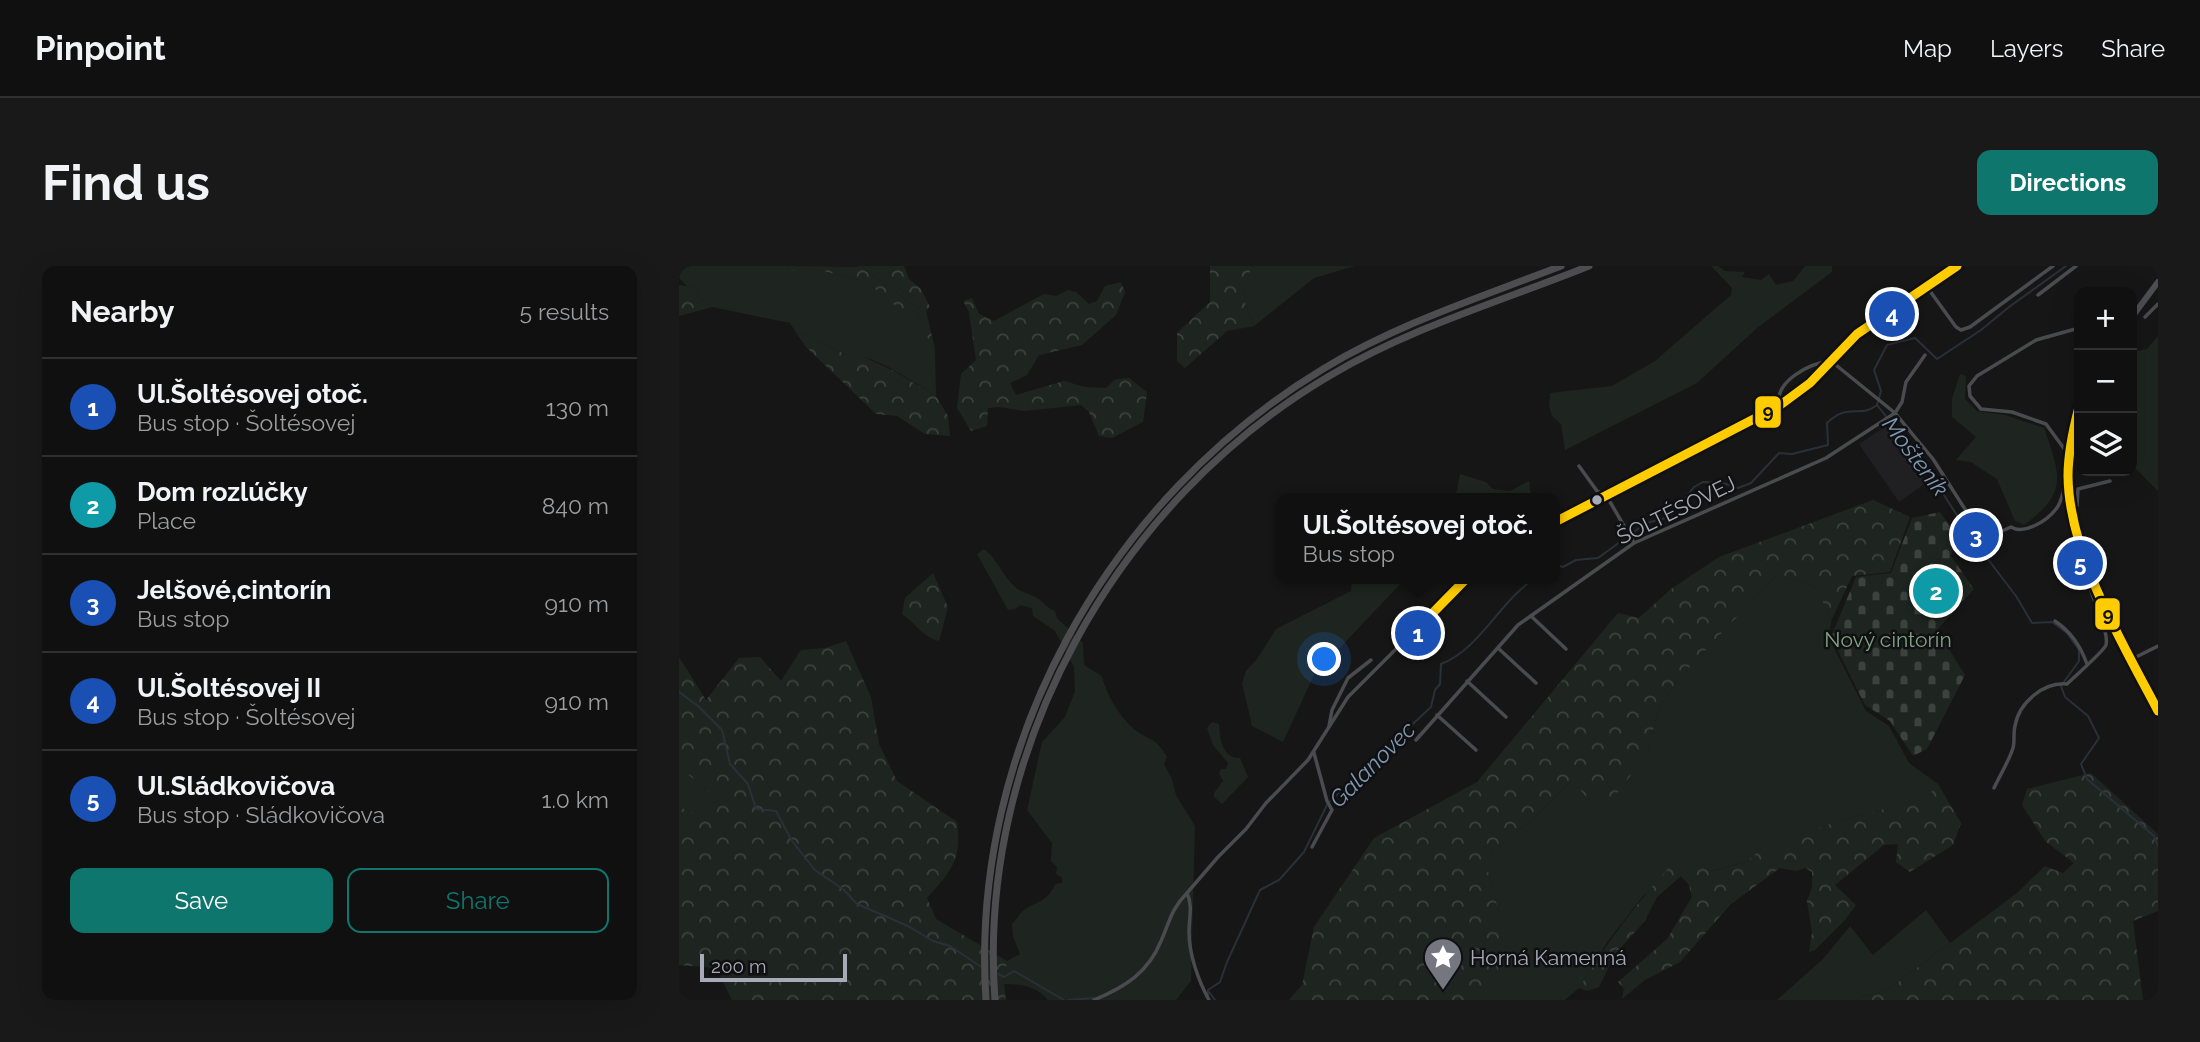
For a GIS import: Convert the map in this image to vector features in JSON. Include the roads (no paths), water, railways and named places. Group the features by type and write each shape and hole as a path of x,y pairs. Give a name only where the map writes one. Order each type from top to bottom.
{"highway":[{"path":"986,1000 987,912 995,846 1013,772 1043,687 1079,616 1107,571 1159,505 1203,459 1251,418 1325,368 1382,338 1442,312 1561,266"},
{"path":"995,1000 996,912 1005,846 1021,775 1050,694 1086,623 1125,562 1166,512 1230,447 1280,408 1331,375 1415,332 1589,266"}],"main road":[{"path":"2137,310 2158,282"},
{"path":"2078,413 2069,456 2068,478 2070,509 2079,547 2158,709"}],"street":[{"name":"ŠOLTÉSOVEJ","path":"1560,519 1779,406 1809,383 1857,334 1957,266"},
{"path":"1927,287 1961,330 1970,327 2053,266"},
{"path":"2038,295 2076,266"},
{"path":"2145,317 2158,304"},
{"path":"2069,456 2046,424 2012,412 1981,409 1970,396 1969,386 1977,376 2036,340 2074,329"},
{"path":"1895,412 1902,402 1906,382 1925,355"},
{"path":"1779,406 1779,395 1787,382 1812,365 1831,361 1895,412 1933,459 1984,539 2011,527 2015,530 2025,529 2041,522 2058,508 2068,478"},
{"name":"ŠOLTÉSOVEJ","path":"1416,740 1518,625 1634,543 1826,458 1895,412"},
{"name":"ŠOLTÉSOVEJ","path":"1579,466 1597,491 1606,495 1634,543"},
{"path":"2070,509 2077,506 2078,489 2111,481"},
{"path":"1094,1000 1126,985 1148,966 1173,909 1218,857 1247,830 1266,803 1308,760 1348,697 1461,584"},
{"path":"1994,788 2013,748 2015,726 2021,710 2030,698 2051,684 2067,684 2106,645 2106,635 2091,592 2095,584"},
{"path":"1531,616 1566,649"},
{"path":"2055,621 2068,630 2081,647 2087,663"},
{"path":"2132,659 2158,646"},
{"path":"1498,648 1536,683"},
{"path":"1329,728 1332,710 1348,678 1371,660"},
{"path":"1467,681 1506,717"},
{"path":"1437,715 1476,750"},
{"path":"1312,847 1332,810 1313,751"},
{"path":"1187,894 1191,909 1189,934 1195,967 1209,1000"}],"waterway":[{"name":"Mošteník","path":"2066,266 1981,330 1937,359 1915,338 1887,345 1874,370 1881,391 1877,405 1924,464 1971,537 2016,596 2032,623 2052,622 2067,633 2079,650 2079,661 2061,686 2065,697 2088,716 2099,738 2081,764 2087,779 2154,836 2158,846"},
{"name":"Galanovec","path":"1560,566 1576,560 1598,558 1646,523 1670,517 1694,487 1703,482 1723,483 1738,488 1751,483 1779,453 1792,454 1828,445 1827,423 1834,417 1841,413 1865,411 1877,405"},
{"name":"Galanovec","path":"1208,995 1208,990 1220,982 1260,890 1279,880 1304,852 1328,803 1431,707 1435,690 1440,684 1441,664 1467,648 1527,584"},
{"name":"Galanovec","path":"679,692 722,730 730,764 748,784 756,809 776,811 792,841 815,870 844,890 857,904 908,926 933,941 950,946 983,968"},
{"name":"Galanovec","path":"998,974 1004,977 1014,971 1064,1000"},
{"name":"Galanovec","path":"1209,992 1215,1000"},
{"name":"Galanovec","path":"1068,1000 1095,998"}],"place":[{"name":"Ul.Šoltésovej II","path":"1892,314"},
{"name":"Jelšové,cintorín","path":"1976,535"},
{"name":"Ul.Sládkovičova","path":"2080,563"},
{"name":"Dom rozlúčky","path":"1936,591"},
{"name":"Ul.Šoltésovej otoč.","path":"1418,633"},
{"name":"Horná Kamenná","path":"1443,991"}],"park label":[{"name":"Nový cintorín","path":"1888,639"}]}
